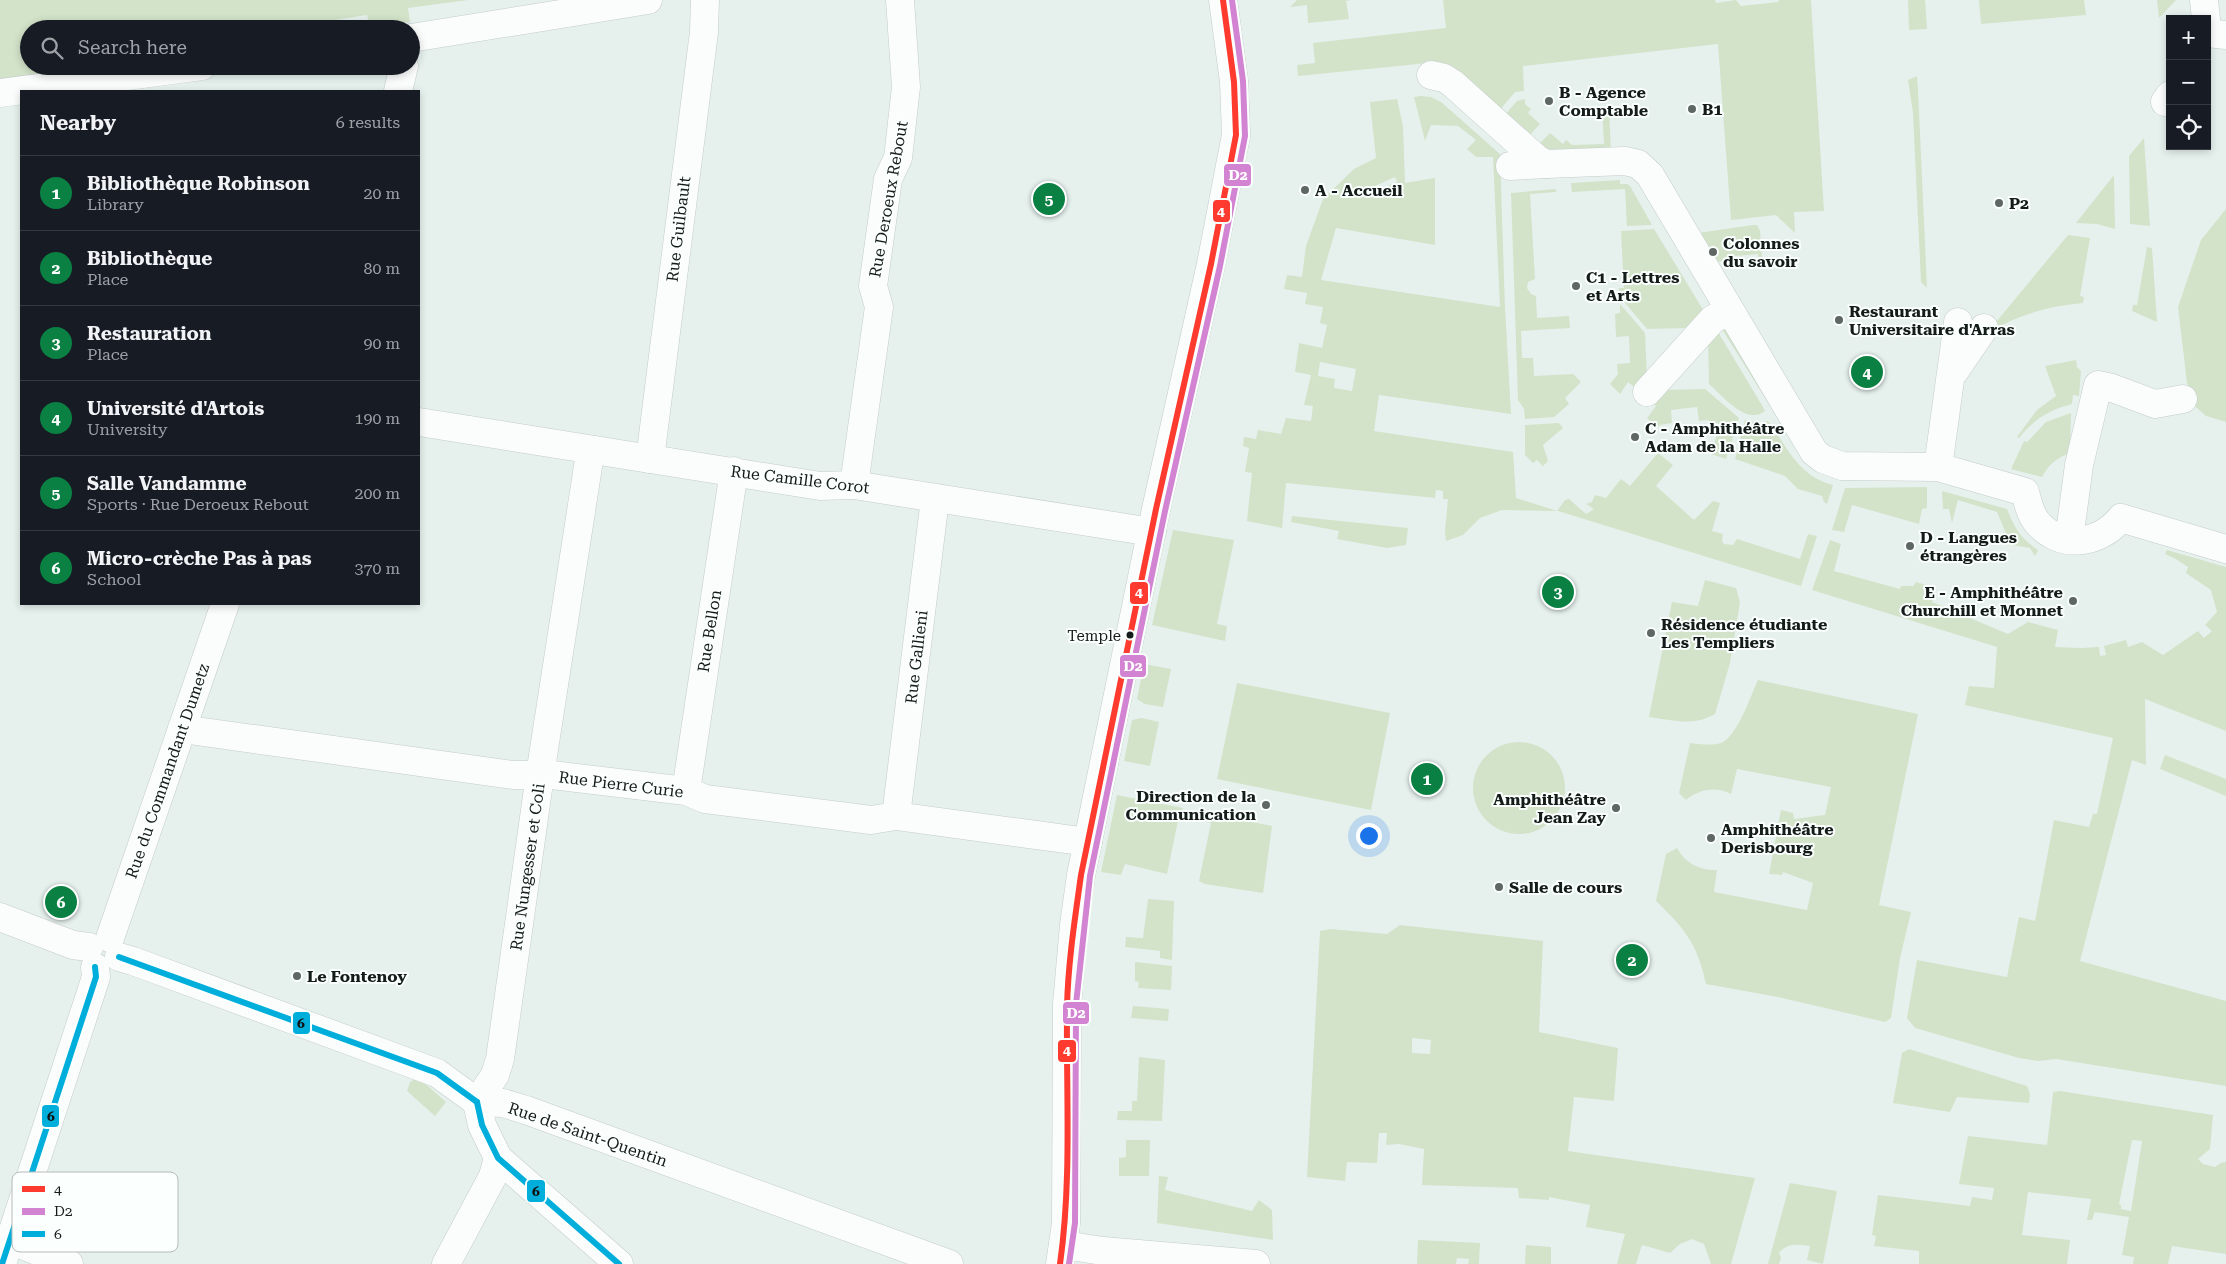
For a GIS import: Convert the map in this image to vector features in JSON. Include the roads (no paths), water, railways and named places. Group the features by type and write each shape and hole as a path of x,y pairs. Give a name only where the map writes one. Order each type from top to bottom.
{"street":[{"path":"420,37 648,0"},
{"name":"Rue Guilbault","path":"650,458 704,32 705,0"},
{"name":"Rue Deroeux Rebout","path":"854,485 879,308 873,286 888,179 898,158 906,87 900,0"},
{"path":"1223,0 1234,82 1236,135 1211,264 1152,532 1088,842 1074,925 1067,1004 1062,1253 1103,1251 1148,1260 1224,1260 1256,1264"},
{"path":"2204,0 2208,15"},
{"path":"22,90 135,75"},
{"path":"398,90 402,75"},
{"path":"1431,76 1444,78 1452,82 1537,159 1546,164"},
{"path":"0,93 20,90"},
{"path":"1510,166 1620,161 1638,164 1650,175 1805,439 1814,452 1823,459 1842,466 1938,467 2025,492 2029,508 2036,521 2056,536 2069,540 2081,541 2095,538 2108,531 2121,518 2226,549"},
{"path":"1647,392 1713,319 1730,311"},
{"path":"1938,467 1950,377 1971,325"},
{"path":"2069,540 2079,464 2098,385 2112,388 2155,404 2183,399"},
{"name":"Rue Camille Corot","path":"420,422 820,486 854,485 1152,532"},
{"name":"Rue Nungesser et Coli","path":"477,1102 494,1074 500,1059 540,775 589,460 593,450"},
{"name":"Rue Bellon","path":"686,791 734,471"},
{"name":"Rue Gallieni","path":"896,816 935,499"},
{"name":"Rue du Commandant Dumetz","path":"32,1172 103,952 225,605"},
{"name":"Rue Pierre Curie","path":"182,729 513,775 552,775 686,791 705,799 862,819 871,820 896,816 1088,842"},
{"path":"0,917 80,947 133,961 437,1073 477,1102 482,1125 498,1158 619,1264"},
{"name":"Rue de Saint-Quentin","path":"477,1102 504,1103 554,1119 949,1264"},
{"path":"446,1264 493,1176 498,1158"},
{"name":"Rue du Commandant Dumetz","path":"6,1252 12,1234"},
{"path":"6,1252 69,1264"}],"place":[{"name":"B - Agence Comptable","path":"1549,101"},
{"name":"B1","path":"1692,109"},
{"name":"A - Accueil","path":"1305,190"},
{"name":"Salle Vandamme","path":"1049,199"},
{"name":"P2","path":"1999,203"},
{"name":"Colonnes du savoir","path":"1713,252"},
{"name":"C1 - Lettres et Arts","path":"1576,286"},
{"name":"Restaurant Universitaire d'Arras","path":"1839,320"},
{"name":"Université d'Artois","path":"1867,372"},
{"name":"C - Amphithéâtre Adam de la Halle","path":"1635,437"},
{"name":"D - Langues étrangères","path":"1910,546"},
{"name":"Restauration","path":"1558,592"},
{"name":"E - Amphithéâtre Churchill et Monnet","path":"2073,601"},
{"name":"Résidence étudiante Les Templiers","path":"1651,633"},
{"name":"Temple","path":"1130,635"},
{"name":"Bibliothèque Robinson","path":"1427,779"},
{"name":"Direction de la Communication","path":"1266,805"},
{"name":"Amphithéâtre Jean Zay","path":"1616,808"},
{"name":"Amphithéâtre Derisbourg","path":"1711,838"},
{"name":"Salle de cours","path":"1499,887"},
{"name":"Micro-crèche Pas à pas","path":"61,902"},
{"name":"Bibliothèque","path":"1632,960"},
{"name":"Le Fontenoy","path":"297,976"}]}
